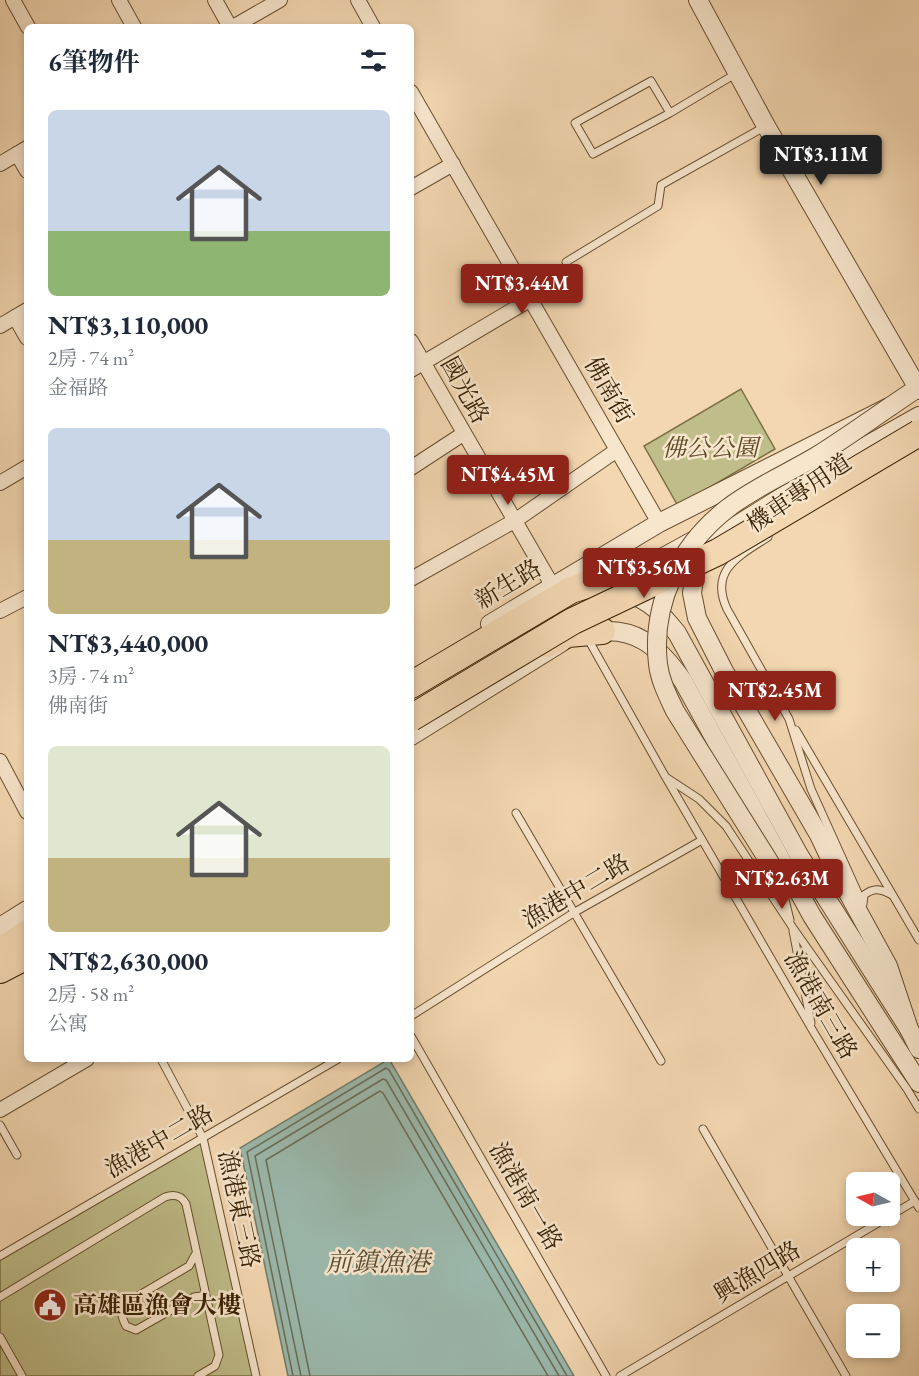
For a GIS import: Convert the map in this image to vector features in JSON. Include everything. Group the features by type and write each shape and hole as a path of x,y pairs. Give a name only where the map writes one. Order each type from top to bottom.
{"highway":[{"path":"414,707 569,614 714,544 919,423"},
{"path":"414,716 573,621 718,552 919,433"},
{"path":"414,683 549,608 579,587 606,585"},
{"path":"414,725 556,638 568,634 593,632"},
{"path":"0,954 24,934"},
{"path":"0,954 24,942"},
{"path":"0,968 24,952"},
{"path":"0,968 24,957"}],"street":[{"path":"13,0 26,24"},
{"path":"119,0 132,24"},
{"path":"215,0 229,24"},
{"path":"236,24 280,0"},
{"path":"357,0 371,24"},
{"path":"698,0 765,126 919,388"},
{"name":"佛南街","path":"414,97 658,523"},
{"path":"0,164 22,151"},
{"path":"414,186 453,164"},
{"path":"414,368 531,299"},
{"path":"0,326 21,314"},
{"name":"國光路","path":"414,346 552,585"},
{"name":"新生路","path":"414,672 552,585 658,523 891,406 919,388"},
{"path":"812,916 780,879 675,711 664,688 658,666 658,617 672,576 685,554 710,523 730,507 815,457 891,406"},
{"path":"638,571 919,416"},
{"path":"414,466 464,434"},
{"path":"414,577 516,520 617,450"},
{"path":"843,459 721,535 711,544 702,554 696,566 692,593 693,605 697,618 724,671 819,835 888,966 912,1025 919,1049"},
{"path":"0,483 24,469"},
{"path":"552,585 571,582 606,585 639,596 658,609 677,633 799,855 912,1025"},
{"path":"0,611 24,601"},
{"name":"新生路","path":"414,695 549,608"},
{"path":"414,734 559,644 593,632 619,631 634,635 649,643 668,660 683,681 812,916 919,1083"},
{"path":"0,761 23,795"},
{"path":"0,920 24,906"},
{"path":"0,927 24,912"},
{"path":"0,945 24,933"},
{"path":"0,982 24,970"},
{"path":"0,1110 82,1062"}],"lane":[{"path":"669,113 651,81 574,123 593,154 669,113 736,73"},
{"path":"566,262 658,206 661,185 765,126"},
{"name":"機車專用道","path":"829,496 885,459 919,423"},
{"name":"機車專用道","path":"772,534 734,559 725,572 722,591 727,609 789,719 811,789 863,904 912,1025"},
{"name":"漁港南三路","path":"593,632 665,776 813,1031 917,1204"},
{"path":"789,719 919,940"},
{"path":"665,776 699,799 726,826 793,928 919,1109"},
{"path":"516,813 661,1061"},
{"name":"漁港中二路","path":"414,1014 575,912 702,840"},
{"path":"780,879 793,928 813,1031"},
{"path":"863,904 864,895 870,891 882,890 893,896"},
{"name":"漁港南一路","path":"414,1041 606,1376"},
{"name":"漁港東三路","path":"163,1062 203,1138 256,1376"},
{"name":"漁港中二路","path":"0,1256 203,1138 324,1062"},
{"path":"0,1125 17,1155"},
{"path":"703,1129 846,1376"},
{"path":"0,1297 170,1196 180,1197 186,1204 219,1360 215,1366 198,1376"},
{"name":"興漁四路","path":"620,1376 787,1277 917,1204"},
{"path":"195,1252 193,1263 189,1266 126,1303 122,1310 122,1318 126,1326 136,1330 194,1297 202,1296 207,1301"},
{"path":"0,1337 22,1376"}],"green space":[{"name":"佛公公園","path":"741,389 775,449 678,506 644,446"},
{"path":"203,1138 256,1376 0,1376 0,1256"}],"water":[{"name":"前鎮漁港","path":"384,1062 391,1062 574,1376 288,1376 240,1148"}],"tunnel":[{"path":"596,591 638,571"}],"place":[{"name":"高雄區漁會大樓","path":"50,1305"}]}
